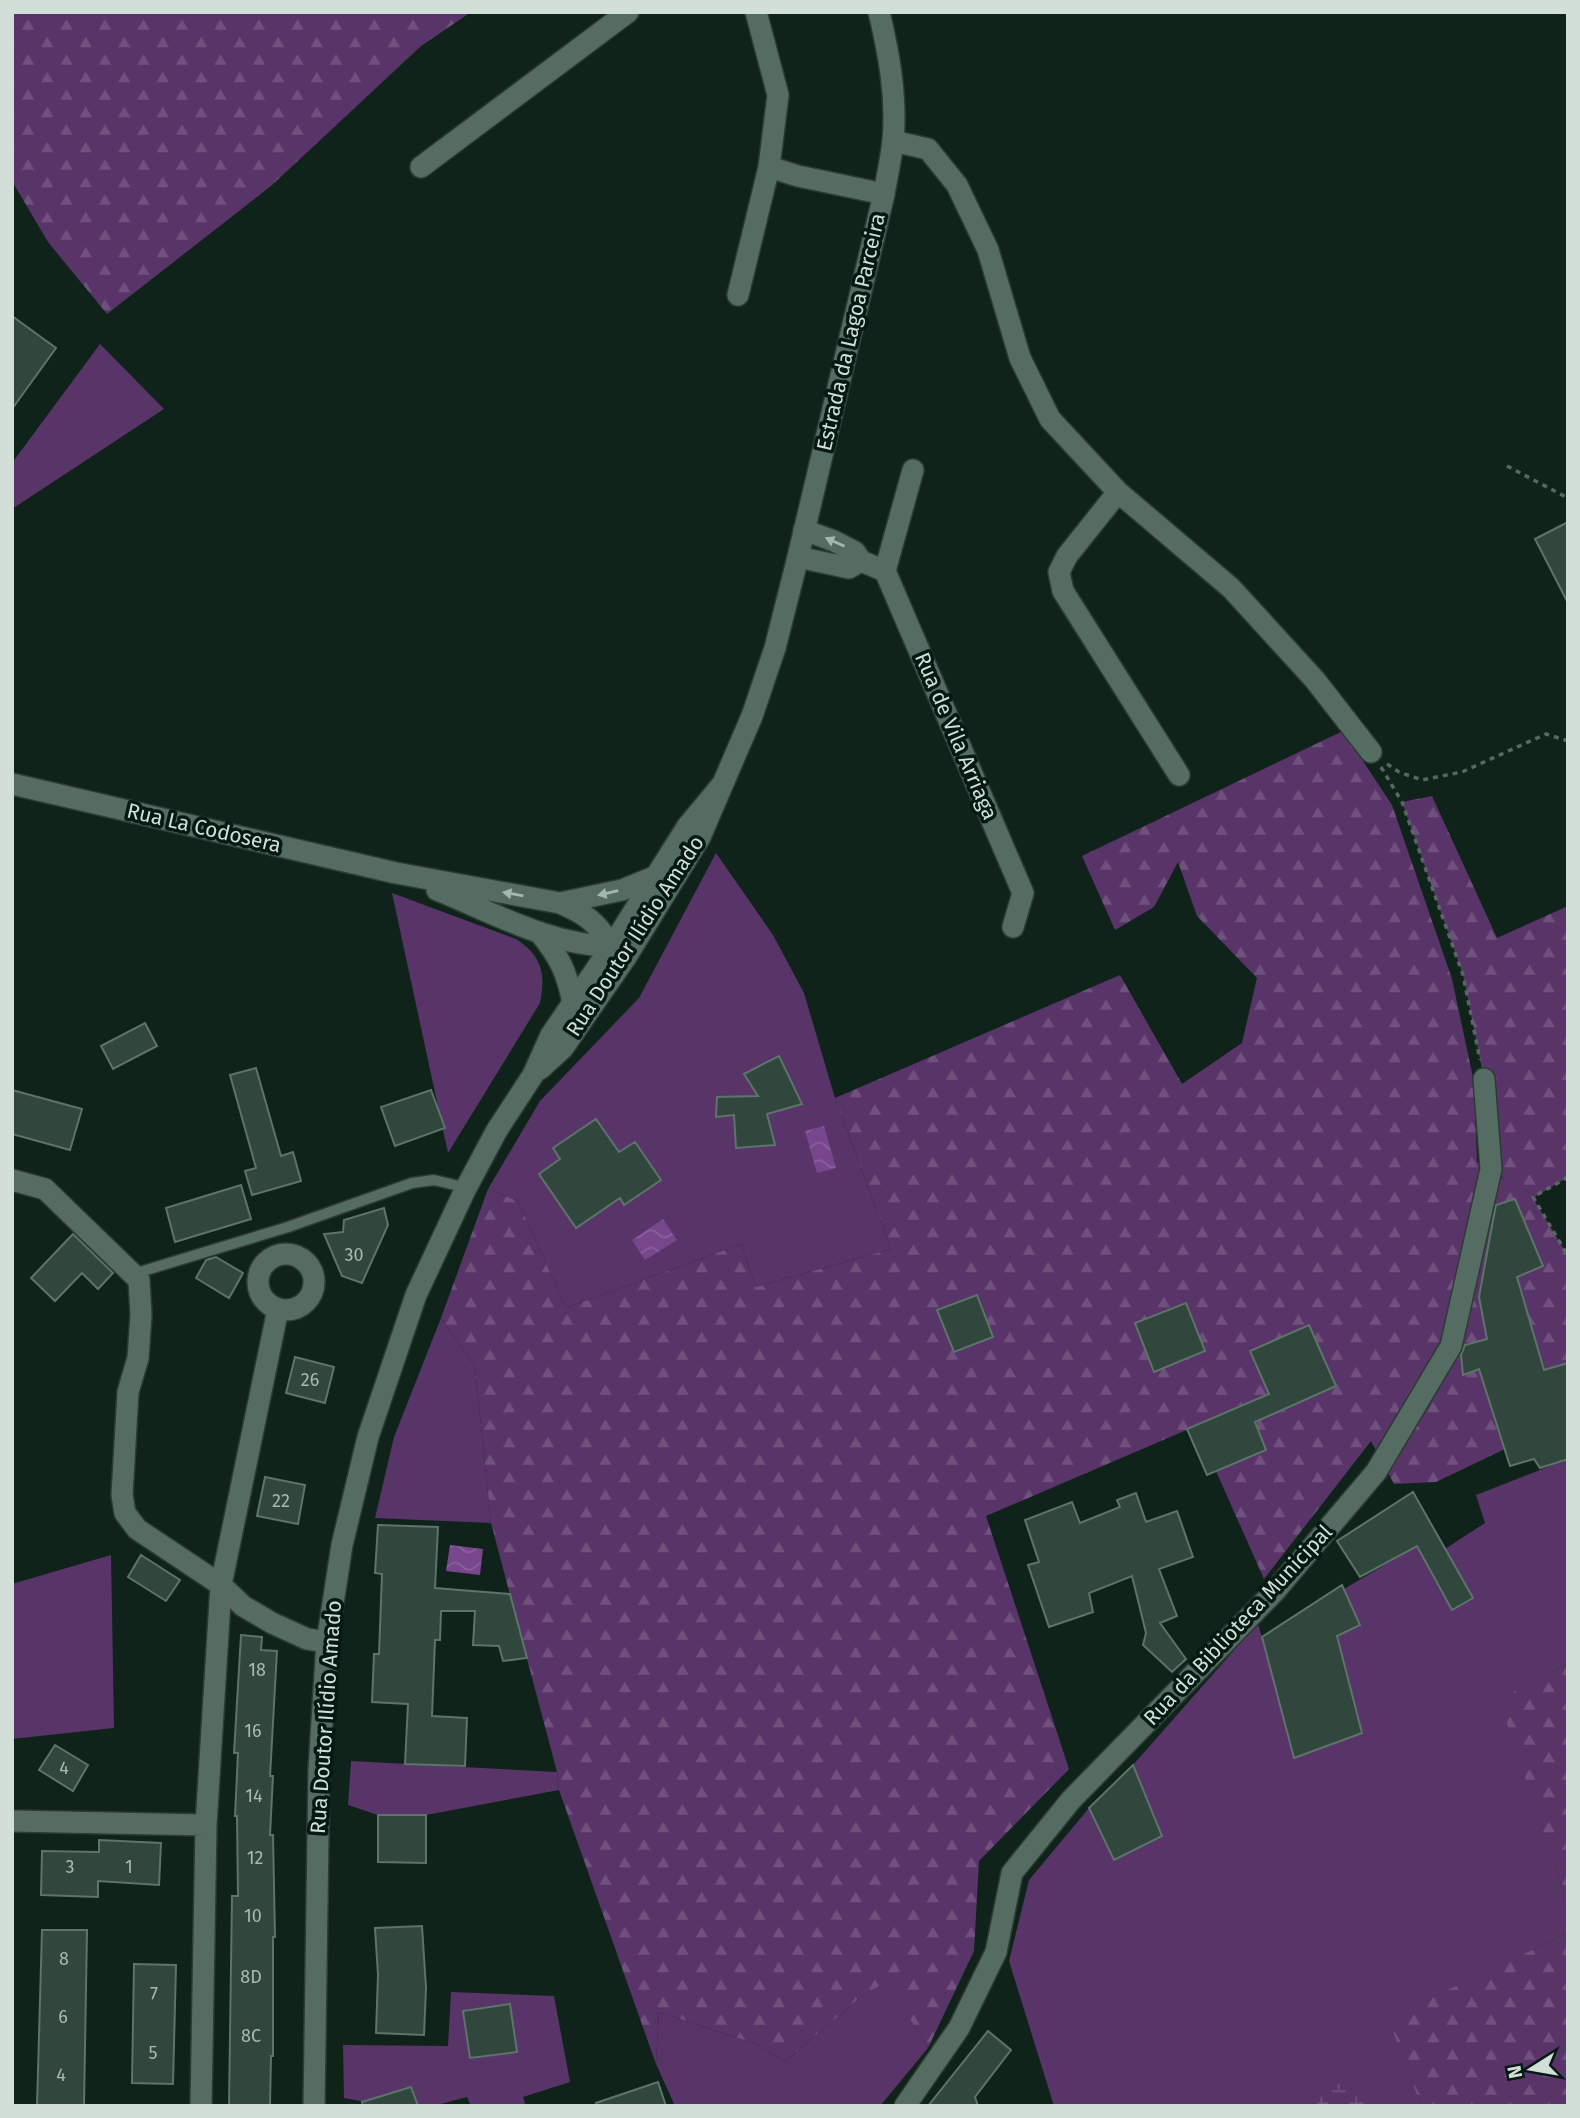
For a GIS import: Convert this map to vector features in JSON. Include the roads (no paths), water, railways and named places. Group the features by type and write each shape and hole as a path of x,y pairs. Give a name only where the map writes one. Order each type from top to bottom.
{"street":[{"path":"421,167 628,12"},
{"path":"738,295 769,167 778,95 756,12"},
{"name":"Estrada da Lagoa Parceira","path":"775,648 884,194 893,141 892,77 879,12"},
{"path":"893,141 928,149 957,185 988,250 1020,358 1050,419 1118,492 1231,588 1315,680 1371,752"},
{"path":"769,167 884,194"},
{"path":"804,530 845,546 855,552 860,561 885,571 913,470"},
{"path":"1118,492 1068,555 1059,572 1063,591 1179,775"},
{"path":"798,557 849,568 860,561"},
{"name":"Rua de Vila Arriaga","path":"885,571 1023,893 1013,927"},
{"name":"Rua Doutor Ilídio Amado","path":"314,2106 319,1769 327,1642 342,1545 368,1437 416,1296 465,1190 497,1130 533,1075 551,1035 573,1003 619,951 700,837 752,716 775,648"},
{"name":"Rua La Codosera","path":"12,784 396,873"},
{"name":"Rua Doutor Ilídio Amado","path":"533,1075 563,1048 619,951 654,877 687,827 721,786"},
{"path":"396,873 560,903 582,912 597,924 619,951"},
{"path":"396,873 539,932 619,951"},
{"path":"560,903 622,890 654,877"},
{"path":"539,932 559,955 569,981 573,1003"},
{"name":"Rua da Biblioteca Municipal","path":"905,2106 959,2028 996,1952 1012,1873 1071,1800 1275,1591 1376,1472 1451,1346 1491,1169 1484,1079"},
{"path":"12,1180 45,1189 139,1280 141,1315 138,1358 128,1392 122,1495 125,1513 137,1529 221,1585 243,1606 307,1639 327,1642"},
{"path":"201,2106 206,1825 221,1585 278,1309"},
{"path":"12,1821 206,1825"}],"lane":[{"path":"133,1274 288,1227 412,1183 434,1180 465,1190"}],"water":[{"path":"824,1126 836,1168 817,1173 805,1131"},
{"path":"663,1219 677,1240 645,1260 632,1240"},
{"path":"450,1545 483,1549 480,1575 446,1571"}]}
